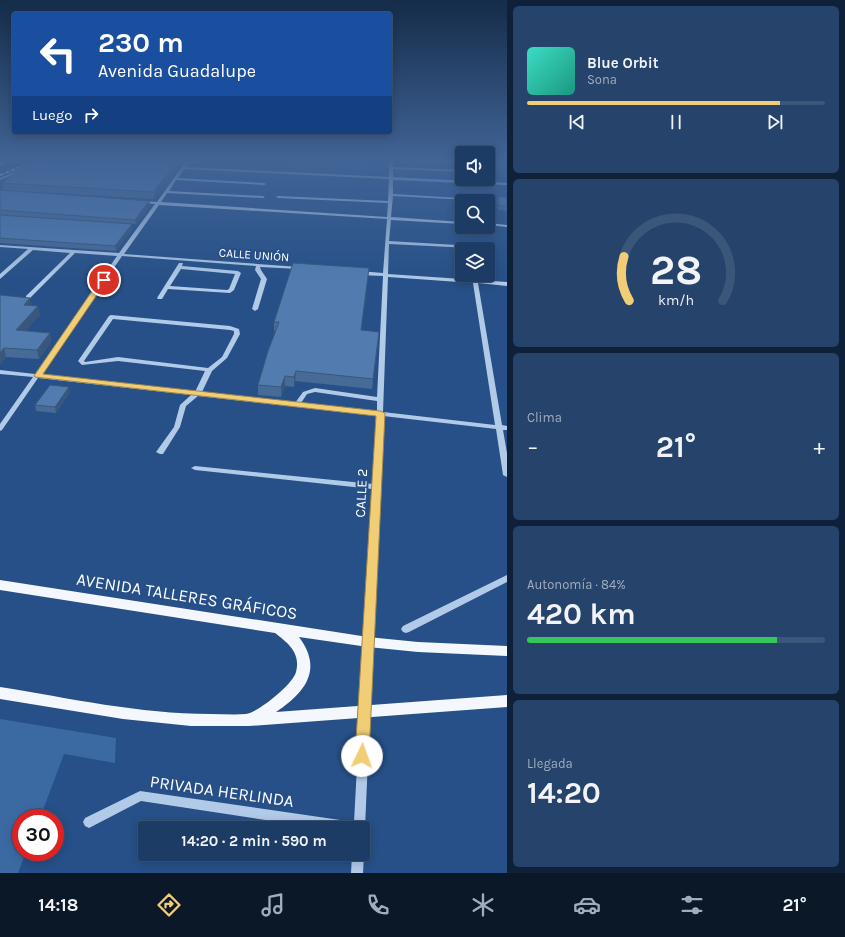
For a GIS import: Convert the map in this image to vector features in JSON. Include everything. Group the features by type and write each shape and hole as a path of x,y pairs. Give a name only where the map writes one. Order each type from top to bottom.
{"main road":[{"name":"AVENIDA TALLERES GRÁFICOS","path":"0,585 368,642 418,647 507,651"},
{"path":"249,720 286,697 296,688 303,675 304,664 301,651 294,641 277,627"},
{"path":"0,693 162,718 249,720 364,713 507,701"}],"street":[{"path":"135,201 455,223"},
{"name":"CALLE 2","path":"358,821 390,201"},
{"path":"0,429 120,256 159,203"},
{"path":"495,225 507,226"},
{"path":"133,227 141,227"},
{"path":"387,242 455,246"},
{"name":"CALLE UNIÓN","path":"0,246 306,269"},
{"path":"0,278 31,249"},
{"path":"28,297 73,252"},
{"path":"160,298 184,261"},
{"path":"255,309 264,279 258,270 258,266"},
{"path":"166,287 228,292 231,290 238,273 179,267"},
{"path":"354,272 455,280"},
{"path":"507,284 476,282 507,475"},
{"path":"160,452 177,427 184,405 198,393 209,370 224,358 237,334 237,330 230,328 111,317 81,361 84,364 118,360 209,370"},
{"path":"2,374 38,376 198,393 507,428"},
{"path":"297,404 305,393 315,390 380,398"},
{"path":"195,468 376,487"},
{"path":"406,629 507,578"},
{"name":"PRIVADA HERLINDA","path":"89,822 140,796 310,821"},
{"path":"357,873 358,861"}],"shaded area":[{"path":"0,719 116,738 115,763 64,754 43,809 12,809 12,861 23,861 18,873 0,873"}],"building":[{"path":"0,201 149,201 135,220 0,210"},
{"path":"498,201 507,201 507,206 499,206"},
{"path":"0,215 132,224 115,246 0,238"},
{"path":"293,263 369,268 361,330 379,332 373,379 296,371 294,377 285,376 281,387 258,385 268,351 279,322 274,322"},
{"path":"0,295 30,298 24,305 38,306 16,330 50,333 37,350 4,348 0,353"},
{"path":"50,385 69,387 55,407 35,405"}],"route":[{"path":"104,280 38,376 380,413 362,756"}]}
